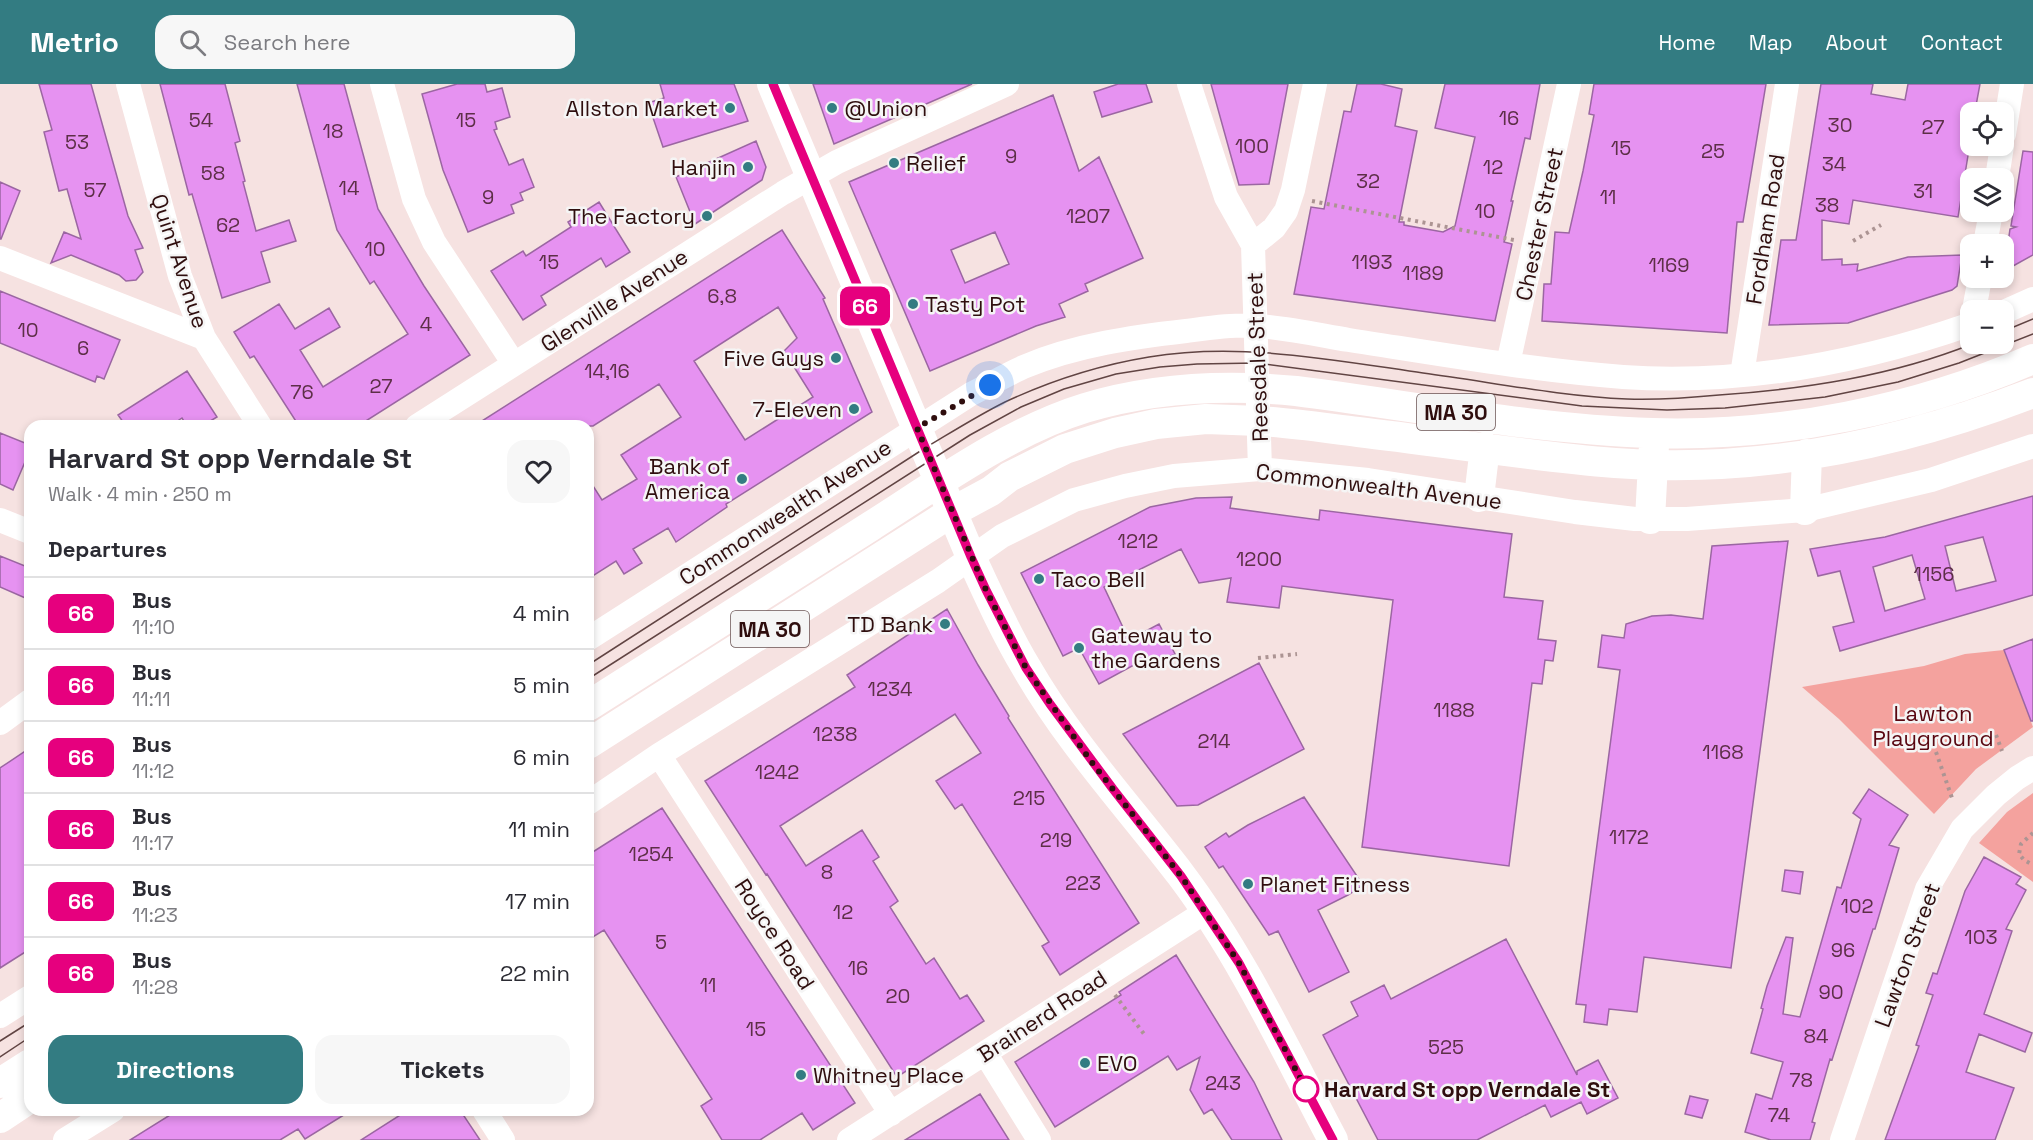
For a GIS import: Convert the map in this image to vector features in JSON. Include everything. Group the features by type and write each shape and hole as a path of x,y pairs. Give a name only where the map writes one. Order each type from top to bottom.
{"main road":[{"path":"772,84 971,557 1026,668 1113,789 1181,876 1239,963 1333,1140"},
{"name":"MA 30","path":"594,702 939,482 1032,430 1083,409 1138,395 1220,386 1257,387 1550,425 1654,433 1737,431 1831,419 1909,402 1950,390 2033,359"},
{"name":"MA 30","path":"594,740 952,512 991,491 1009,477 1065,449 1115,433 1155,424 1206,419 1259,421 1617,463 1727,463 1807,454 1877,442 1960,419 2033,393"},
{"path":"1650,519 1654,433"},
{"path":"1479,497 1485,447"},
{"path":"1805,510 1807,454"},
{"path":"0,1083 24,1068"},
{"path":"0,1118 24,1102"}],"street":[{"name":"Quint Avenue","path":"128,84 180,276 204,338 256,420"},
{"path":"382,84 414,199 434,242 514,364"},
{"name":"Glenville Avenue","path":"426,420 811,176 1007,84"},
{"path":"1189,84 1226,197 1253,245 1274,228 1286,211 1293,190 1315,84"},
{"name":"Chester Street","path":"1508,364 1569,84"},
{"name":"Fordham Road","path":"1742,375 1787,84"},
{"path":"2009,102 2012,84"},
{"name":"Reesdale Street","path":"1253,245 1260,469"},
{"path":"0,258 204,338"},
{"path":"2014,308 2033,299"},
{"name":"Commonwealth Avenue","path":"594,635 971,394 1026,366 1081,349 1154,335 1256,325 1508,364 1634,377 1689,378 1742,375 1822,365 1904,346 1960,328"},
{"name":"Commonwealth Avenue","path":"594,799 659,755 938,581 1002,536 1074,500 1125,486 1174,476 1260,469 1368,480 1575,512 1650,519 1687,519 1805,510 1931,480 2033,446"},
{"path":"0,520 24,530"},
{"path":"0,723 24,705"},
{"name":"Royce Road","path":"659,755 891,1114"},
{"name":"Lawton Street","path":"1842,1140 1927,889 1962,829 1996,795 2033,768"},
{"name":"Brainerd Road","path":"849,1140 1205,912"},
{"path":"0,1017 24,1001"},
{"path":"986,1053 1040,1140"},
{"path":"77,1130 102,1116"},
{"path":"488,1116 503,1140"}],"path":[{"path":"1309,201 1517,240"},
{"path":"1853,242 1881,225"},
{"path":"1258,658 1297,654"},
{"path":"1996,735 2002,751"},
{"path":"1936,752 1952,798"},
{"path":"2033,832 2021,844 2019,854 2033,865"},
{"path":"1113,992 1144,1034"}],"green space":[{"name":"Lawton Playground","path":"2004,650 2033,727 1976,769 1934,814 1839,719 1802,687 1924,666 1965,654"},
{"name":"Lawton Playground","path":"2033,793 2033,882 1979,843 2007,812"}],"building":[{"path":"39,84 91,84 128,216 143,248 135,250 143,272 136,280 126,281 119,275 71,255 51,263 64,232 81,239 67,189 59,191 44,132 52,130"},
{"path":"160,84 225,84 240,141 235,143 256,231 289,220 296,241 261,252 270,282 222,298 192,194 189,195"},
{"path":"297,84 344,84 378,209 424,286 470,355 367,420 295,420 254,356 250,358 234,332 279,304 295,329 329,308 340,327 300,350 323,387 408,334 374,281 370,284 337,230"},
{"path":"457,84 485,84 487,92 502,88 510,117 495,122 497,129 494,130 509,165 523,159 534,187 520,193 523,200 511,205 514,213 468,232 443,170 422,94"},
{"path":"660,84 734,84 748,121 663,147 648,103 664,98"},
{"path":"813,84 972,84 834,144"},
{"path":"1118,84 1146,84 1152,102 1102,117 1094,92"},
{"path":"1211,84 1288,84 1269,184 1239,185"},
{"path":"1357,84 1381,84 1402,89 1395,126 1417,131 1399,222 1404,222 1404,225 1443,232 1455,226 1475,137 1435,128 1445,84 1540,84 1530,139 1525,138 1511,201 1513,201 1504,242 1512,244 1495,321 1294,294 1311,207 1324,209 1344,111 1351,112"},
{"path":"1594,84 1766,84 1743,222 1737,222 1727,333 1542,321 1544,284 1551,284 1555,232 1569,233 1583,171 1594,115 1589,114"},
{"path":"1821,84 1873,84 1871,94 1905,100 1908,84 1980,84 1977,102 1960,102 1960,156 1968,156 1966,168 1960,168 1958,217 1853,200 1849,224 1822,220 1822,260 1842,259 1842,265 1858,264 1857,271 1908,257 1960,255 1957,286 1952,290 1848,323 1769,325 1781,240 1796,240"},
{"path":"1053,95 1079,171 1099,157 1143,258 1085,284 1088,291 1059,304 1065,317 1036,326 930,371 849,182","holes":["995,232 1009,264 965,283 951,250"]},
{"path":"756,141 766,167 762,180 695,224 676,177"},
{"path":"2023,151 2033,152 2033,255 2014,265 2014,234 2009,234 2010,229 2016,227 2011,226 2012,222 2014,222 2014,207"},
{"path":"0,182 20,191 1,239 0,239"},
{"path":"599,202 630,252 606,267 601,258 541,296 546,305 523,320 491,271 523,251 526,256 571,227 568,222"},
{"path":"782,230 825,298 823,299 872,412 726,504 727,507 676,542 668,528 633,549 642,563 624,574 616,561 594,575 594,487 602,500 637,479 621,455 681,417 659,384 594,425 594,420 483,420","holes":["778,307 797,338 784,351 813,397 745,440 694,361"]},
{"path":"0,291 120,340 104,379 97,376 95,382 0,343"},
{"path":"187,371 217,417 212,420 183,420 182,418 179,420 122,420 118,415"},
{"path":"0,433 24,443 24,464 13,490 0,484"},
{"path":"2033,496 2033,595 1840,651 1833,627 1854,622 1840,571 1818,576 1810,549 1885,537","holes":["1983,537 1996,581 1956,591 1945,546","1912,555 1925,599 1885,611 1873,567"]},
{"path":"1232,497 1230,508 1319,520 1320,510 1512,534 1504,597 1543,601 1538,639 1556,641 1553,661 1545,660 1542,684 1532,683 1509,866 1362,847 1393,600 1282,586 1279,608 1227,602 1231,578 1199,583 1181,549 1104,587 1128,638 1131,639 1159,624 1175,654 1147,668 1143,660 1099,684 1079,648 1063,656 1021,573 1150,507 1196,498"},
{"path":"1788,541 1731,968 1644,957 1637,1012 1609,1009 1607,1025 1584,1022 1586,1005 1576,1004 1620,670 1598,667 1602,635 1624,638 1626,624 1652,616 1671,615 1703,619 1712,546"},
{"path":"0,556 24,566 24,597 0,587"},
{"path":"947,609 1009,716 1008,718 1139,923 1060,975 1042,946 1049,942 962,804 955,809 936,781 981,753 955,714 780,826 806,866 862,830 879,857 873,861 898,901 890,907 926,964 934,958 960,999 967,995 984,1021 897,1077 705,781 855,687 847,675"},
{"path":"2033,639 2033,721 2031,721 2004,650"},
{"path":"1259,663 1304,749 1198,805 1177,806 1123,734"},
{"path":"24,752 24,953 0,968 0,768"},
{"path":"1869,789 1908,815 1889,845 1899,848 1875,929 1873,929 1832,1060 1830,1059 1812,1122 1815,1123 1810,1140 1771,1140 1745,1132 1756,1094 1772,1099 1783,1062 1751,1053 1767,986 1786,937 1793,938 1783,1014 1800,1017 1837,887 1841,888 1861,819 1853,813"},
{"path":"1304,797 1363,885 1318,910 1349,972 1309,992 1278,931 1269,935 1223,866 1219,868 1205,847 1226,833 1229,837"},
{"path":"662,808 855,1103 813,1130 802,1113 760,1140 722,1140 701,1106 712,1099 604,930 594,936 594,851"},
{"path":"1984,857 2021,877 2016,884 2026,890 2006,929 2012,931 1984,1014 2032,1033 2025,1052 1979,1034 1966,1072 2014,1088 1995,1140 1885,1140 1919,1046 1916,1045 1933,995 1926,993 1933,973 1937,974 1965,891"},
{"path":"1785,870 1803,872 1800,894 1782,891"},
{"path":"1506,939 1577,1075 1577,1071 1598,1060 1618,1098 1587,1114 1581,1102 1551,1117 1545,1105 1477,1140 1378,1140 1323,1035 1358,1016 1351,1002 1384,985 1391,999"},
{"path":"1176,955 1254,1082 1282,1140 1232,1140 1212,1109 1204,1114 1190,1090 1200,1057 1177,1070 1168,1056 1055,1127 1015,1062 1121,995 1119,992"},
{"path":"980,1094 1009,1140 905,1140 959,1107"},
{"path":"1690,1096 1708,1100 1702,1118 1685,1114"},
{"path":"168,1116 342,1116 305,1139 298,1129 280,1140 130,1140"},
{"path":"399,1116 464,1116 480,1140 361,1140"}],"tram line":[{"path":"2014,327 2033,319"},
{"path":"594,675 970,435 1021,407 1064,389 1116,374 1197,364 1257,363 1582,406 1667,410 1725,408 1825,397 1898,382 1959,363 2033,334"},
{"path":"594,661 975,418 1040,387 1112,364 1183,353 1218,351 1286,354 1576,395 1662,399 1816,385 1911,365 1960,348"},
{"path":"0,1041 24,1026"},
{"path":"0,1057 24,1041"}],"bus line":[{"name":"66","path":"773,84 971,557 1026,668 1068,730 1181,876 1239,963 1333,1140"}],"place":[{"name":"Allston Market","path":"730,108"},
{"name":"@Union","path":"832,108"},
{"name":"Relief","path":"894,163"},
{"name":"Hanjin","path":"748,167"},
{"name":"The Factory","path":"707,216"},
{"name":"Tasty Pot","path":"913,304"},
{"name":"Five Guys","path":"836,358"},
{"name":"7-Eleven","path":"854,409"},
{"name":"Bank of America","path":"742,479"},
{"name":"Taco Bell","path":"1039,579"},
{"name":"TD Bank","path":"945,624"},
{"name":"Gateway to the Gardens","path":"1079,648"},
{"name":"Planet Fitness","path":"1248,884"},
{"name":"EVO","path":"1085,1063"},
{"name":"Whitney Place","path":"801,1075"},
{"name":"Harvard St opp Verndale St","path":"1306,1089"}],"route":[{"path":"990,385 971,394 917,428 971,557 1026,668 1068,730 1181,876 1239,963 1306,1089"}]}
